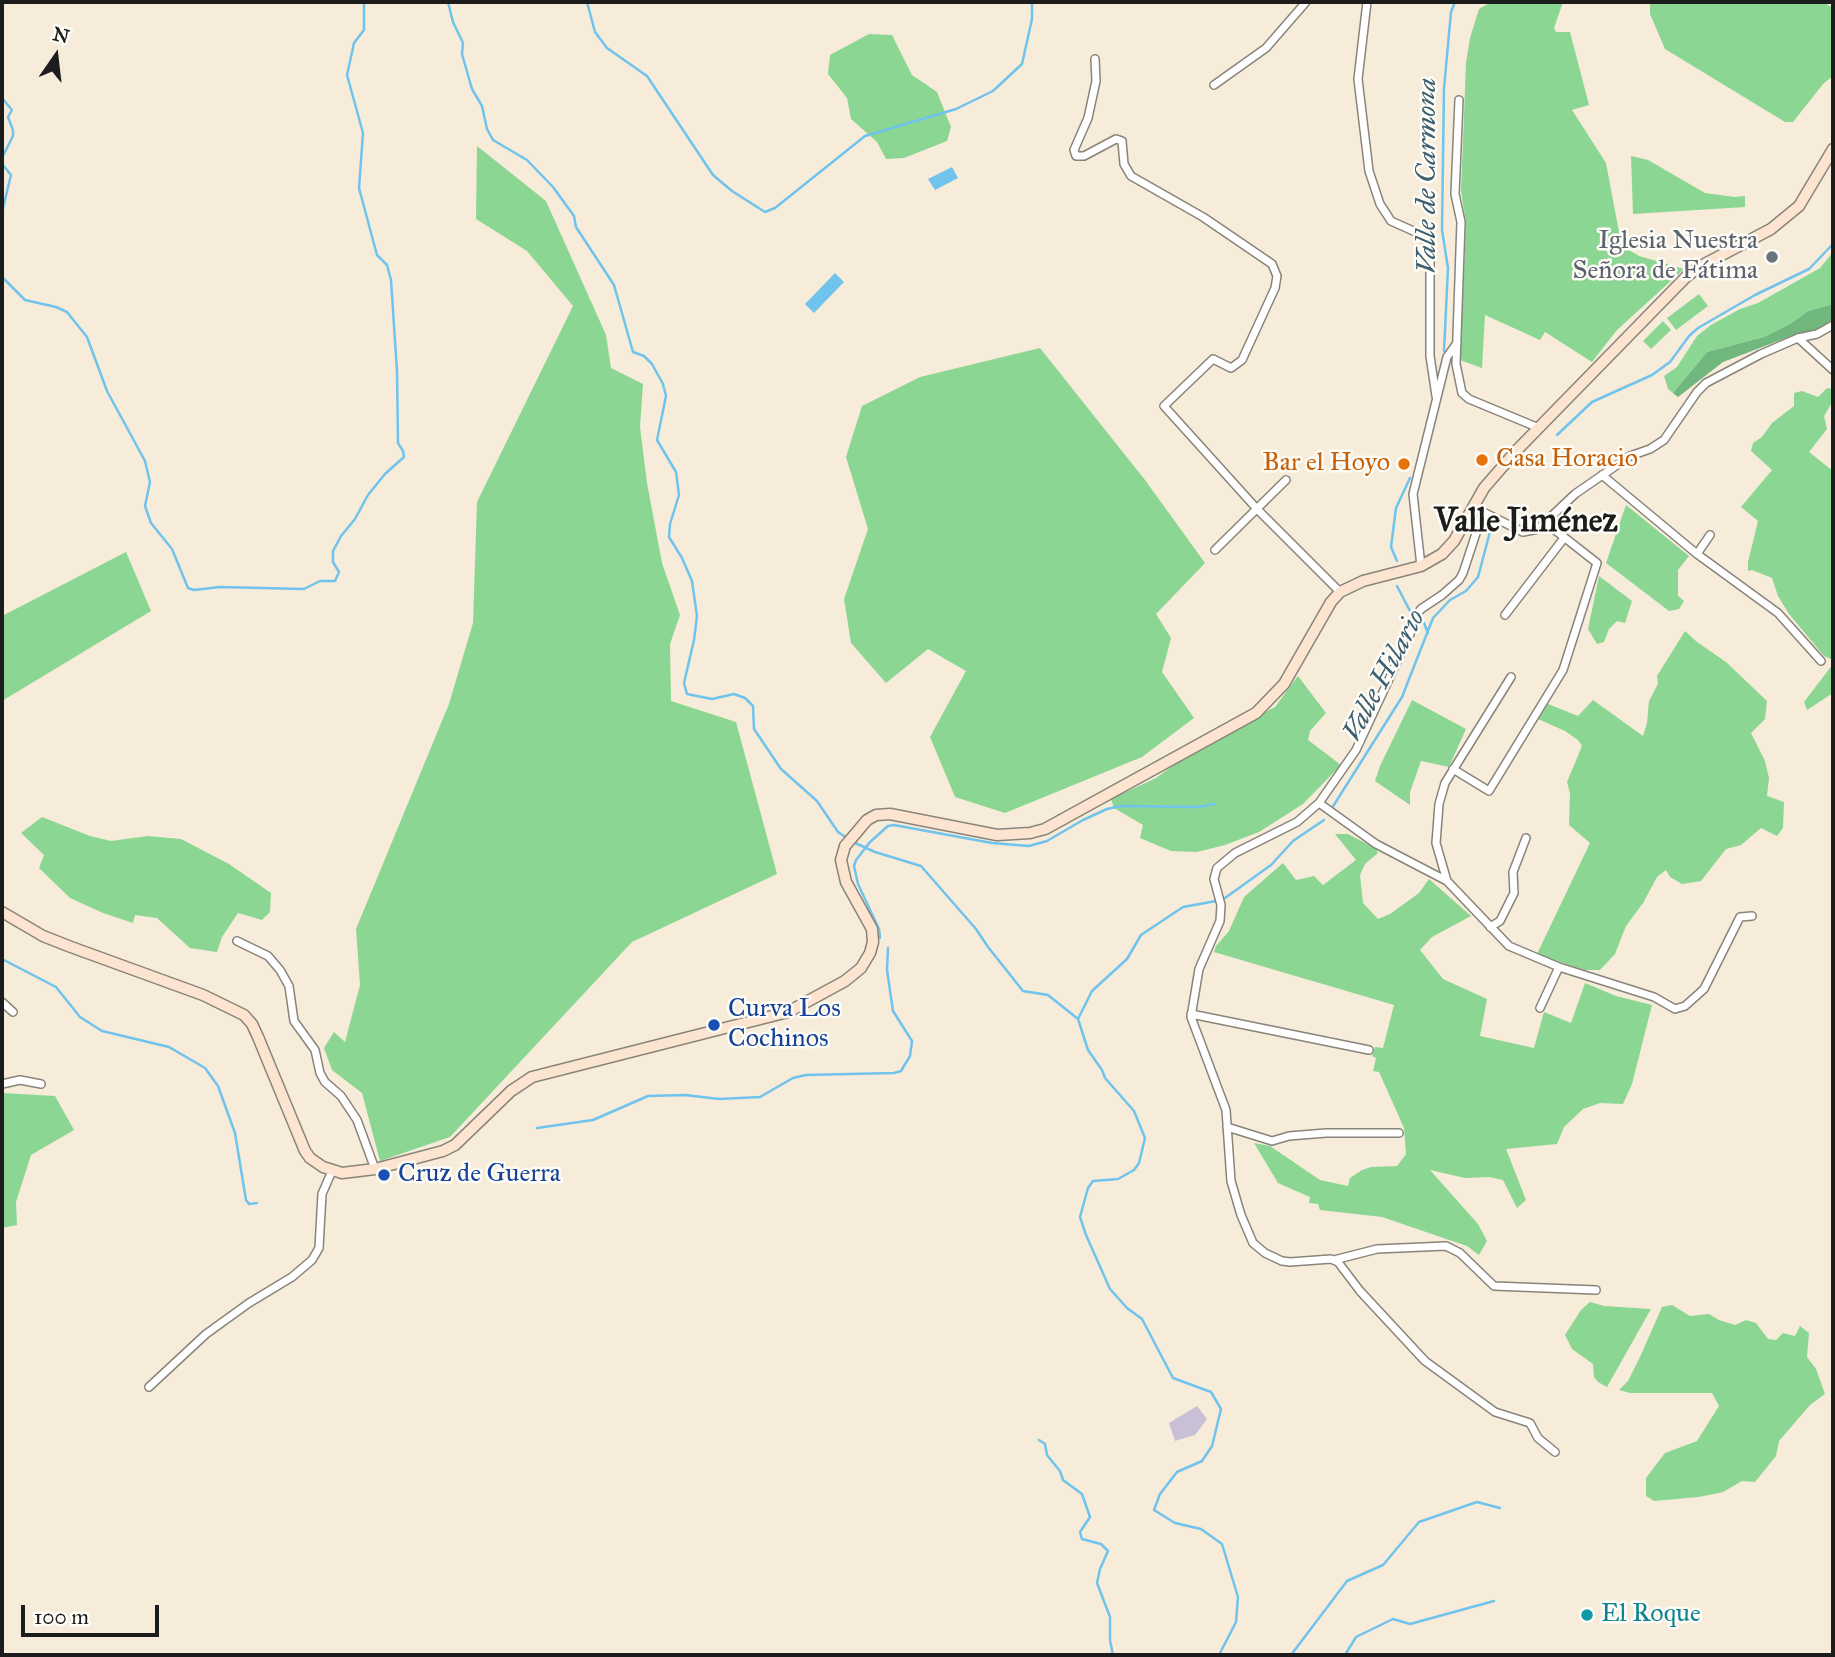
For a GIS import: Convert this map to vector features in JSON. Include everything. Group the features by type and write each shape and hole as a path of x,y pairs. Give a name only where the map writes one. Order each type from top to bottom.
{"main road":[{"path":"2,912 43,936 203,995 244,1015 258,1037 305,1151 316,1163 332,1171 348,1173 375,1169 443,1151 455,1145 511,1091 532,1077 775,1017 815,1000 845,981 864,964 873,942 870,923 844,876 841,860 845,846 867,820 876,815 890,814 997,835 1014,835 1045,828 1256,713 1284,684 1331,602 1340,592 1363,580 1421,566 1442,554 1478,509 1492,478 1539,428 1686,278 1699,267 1771,229 1799,206 1833,149"}],"street":[{"path":"1214,85 1266,48 1306,2"},
{"path":"1367,2 1358,79 1369,171 1380,204 1391,221 1420,234 1430,246 1430,356 1436,396"},
{"path":"1095,59 1096,81 1088,118 1074,149 1076,156 1084,156 1116,139 1122,141 1124,164 1130,176 1203,217 1272,264 1277,276 1275,288 1241,360 1231,368 1213,359 1164,406 1257,509 1340,592"},
{"path":"1459,100 1455,194 1461,222 1456,364 1462,394 1539,428"},
{"path":"1596,1290 1494,1286 1460,1253 1446,1246 1377,1249 1334,1260 1282,1261 1265,1253 1253,1243 1235,1199 1229,1168 1226,1110 1191,1014 1199,969 1220,921 1222,905 1214,879 1217,868 1235,853 1297,822 1320,803 1356,750 1410,634 1415,617 1421,609 1459,580 1463,573 1478,509 1523,532 1538,529 1575,494 1602,475 1630,456 1659,444 1706,383 1761,354 1798,338 1817,334 1833,325"},
{"path":"1798,338 1833,370"},
{"path":"1421,566 1413,494 1447,357 1457,343"},
{"path":"1602,475 1697,554 1778,613 1821,661"},
{"path":"1215,550 1286,480"},
{"path":"1454,769 1489,791 1563,670 1597,563 1546,523"},
{"path":"1697,554 1710,535"},
{"path":"1505,615 1564,538"},
{"path":"1447,881 1436,843 1439,804 1445,783 1511,677"},
{"path":"1320,803 1376,844 1447,881 1508,946 1559,967 1654,997 1675,1009 1685,1006 1704,989 1740,917 1752,916"},
{"path":"1490,927 1500,921 1514,893 1513,872 1526,838"},
{"path":"237,941 268,956 280,970 289,986 294,1021 315,1050 320,1073 341,1096 357,1120 375,1169"},
{"path":"1540,1008 1559,967"},
{"path":"2,1002 13,1012"},
{"path":"1191,1014 1369,1050"},
{"path":"2,1084 20,1080 41,1084"},
{"path":"1227,1127 1276,1141 1289,1136 1326,1133 1399,1133"},
{"path":"149,1387 206,1334 239,1309 292,1277 312,1260 319,1248 322,1194 332,1171"},
{"path":"1334,1260 1425,1361 1496,1412 1530,1423 1538,1438 1555,1452"}],"shaded area":[{"path":"1197,1406 1207,1419 1195,1435 1175,1441 1169,1423"}],"green space":[{"path":"1491,2 1563,2 1554,28 1556,32 1570,32 1589,105 1572,110 1606,163 1619,232 1627,249 1639,256 1684,269 1617,330 1592,362 1545,332 1540,340 1485,315 1482,368 1460,360 1466,224 1461,191 1466,63 1479,9"},
{"path":"1650,2 1823,2 1833,8 1833,76 1823,84 1793,122 1785,122 1665,49 1650,14"},
{"path":"869,34 892,35 912,75 937,92 951,127 947,141 904,158 886,159 877,142 851,119 847,98 828,74 830,55"},
{"path":"477,146 546,201 606,335 611,368 643,384 640,427 647,483 662,563 680,615 670,644 671,701 736,722 777,874 632,942 450,1137 380,1161 362,1093 332,1070 324,1048 334,1032 345,1042 360,985 356,929 449,704 473,623 477,502 573,306 527,251 476,219"},
{"path":"1631,156 1648,160 1705,193 1745,196 1745,207 1633,214"},
{"path":"1833,252 1833,304 1808,311 1764,337 1707,352 1673,393 1668,389 1664,376 1677,367 1697,336 1711,325 1740,309 1758,303 1820,268"},
{"path":"1699,294 1708,306 1676,330 1667,318"},
{"path":"1833,304 1833,321 1814,331 1791,336 1723,362 1678,397 1673,393 1707,352 1764,337 1808,311"},
{"path":"1663,321 1671,330 1651,349 1643,341"},
{"path":"1040,348 1145,480 1205,563 1156,614 1171,638 1162,672 1194,718 1142,757 1005,813 955,797 930,737 966,671 928,649 886,683 851,643 844,599 868,529 846,457 862,406 920,377"},
{"path":"1827,388 1833,389 1833,401 1824,416 1827,429 1809,452 1833,471 1833,660 1824,656 1789,614 1778,596 1772,578 1748,571 1758,521 1741,507 1772,470 1751,451 1753,443 1762,437 1772,423 1794,406 1794,393 1802,391 1818,397"},
{"path":"1626,505 1689,556 1678,570 1678,596 1684,601 1679,609 1669,611 1606,563"},
{"path":"126,552 151,611 2,701 2,616"},
{"path":"1599,576 1632,601 1625,623 1617,621 1609,629 1604,642 1597,644 1588,629"},
{"path":"1685,631 1726,662 1767,701 1765,719 1751,733 1765,761 1769,778 1767,796 1784,802 1783,828 1777,836 1761,828 1741,845 1726,849 1701,881 1682,884 1670,877 1666,870 1657,877 1626,926 1615,954 1600,970 1584,970 1537,954 1590,843 1569,825 1570,793 1567,782 1582,746 1565,731 1538,719 1548,704 1578,716 1593,700 1643,736 1649,701 1658,684 1657,676"},
{"path":"1833,664 1833,693 1807,710 1804,702"},
{"path":"1298,676 1326,713 1310,731 1308,740 1341,765 1303,804 1259,832 1197,852 1171,851 1140,838 1143,825 1114,808 1111,799 1156,778 1193,751 1275,707"},
{"path":"1412,700 1466,729 1449,767 1421,761 1410,792 1410,805 1375,781"},
{"path":"42,817 90,836 111,841 148,836 181,839 229,864 271,893 270,912 262,920 238,913 222,937 217,952 190,948 157,918 135,915 133,923 103,913 70,898 39,868 44,855 21,833"},
{"path":"1335,834 1348,834 1375,848 1378,853 1365,864 1360,875 1363,903 1378,919 1390,914 1419,893 1429,879 1471,916 1432,937 1420,950 1443,979 1487,999 1480,1036 1534,1048 1544,1012 1571,1023 1585,983 1616,996 1652,1005 1632,1084 1623,1104 1600,1103 1583,1109 1564,1127 1557,1144 1506,1149 1526,1200 1517,1208 1503,1180 1489,1177 1465,1178 1430,1170 1478,1224 1487,1241 1479,1255 1467,1246 1382,1217 1320,1210 1318,1204 1309,1203 1310,1197 1278,1183 1254,1143 1270,1146 1320,1180 1348,1186 1350,1178 1362,1170 1397,1166 1406,1154 1404,1128 1379,1072 1373,1071 1376,1058 1372,1056 1375,1047 1383,1048 1394,1005 1214,952 1229,931 1244,897 1283,863 1296,880 1314,876 1323,885 1356,860"},
{"path":"2,1093 55,1096 74,1130 31,1155 16,1202 17,1225 2,1228"},
{"path":"1590,1302 1604,1306 1651,1309 1607,1387 1598,1382 1594,1377 1593,1364 1572,1349 1565,1335 1581,1310"},
{"path":"1672,1305 1690,1316 1709,1314 1735,1325 1746,1320 1756,1323 1768,1339 1776,1340 1783,1333 1795,1336 1800,1326 1809,1333 1807,1357 1816,1369 1825,1394 1810,1405 1779,1441 1776,1456 1755,1482 1742,1481 1723,1492 1699,1497 1654,1501 1646,1496 1646,1478 1665,1453 1697,1441 1719,1406 1712,1393 1630,1393 1619,1390 1628,1381 1662,1307"}],"water":[{"path":"952,167 958,178 935,190 928,179"},
{"path":"835,273 844,282 814,313 805,304"}],"waterway":[{"path":"2,277 25,300 67,312 87,337 107,391 145,461 150,482 145,506 151,523 172,549 188,588 304,589 320,581 335,581 339,572 333,562 333,551 341,536 355,519 368,495 385,474 404,457 398,443 391,280 387,265 377,255 359,188 363,133 347,75 354,43 364,30 364,2"},
{"path":"448,2 453,22 463,43 462,54 472,89 482,106 487,129 493,140 527,160 553,187 574,216 576,227 614,285 633,352 644,356 652,364 663,384 666,396 657,440 676,472 679,495 669,537 692,581 697,616 684,683 687,694 712,699 734,694 745,698 753,706 754,729 781,769 817,801 838,832 847,838"},
{"path":"587,2 595,32 607,48 647,76 713,175 765,212 775,208 865,136 956,109 993,91 1022,64 1032,19 1032,2"},
{"name":"Valle de Carmona","path":"1444,351 1448,268 1442,230 1444,88 1451,12 1455,2"},
{"path":"2,98 12,110 8,117 13,130 13,136 2,158"},
{"path":"2,161 11,175 3,208 2,230"},
{"name":"Valle Hilario","path":"1557,435 1592,402 1652,375 1670,362 1698,328 1755,295 1809,269 1833,244"},
{"name":"Valle de Carmona","path":"1397,561 1391,547 1396,508 1410,478"},
{"name":"Valle Hilario","path":"1332,808 1402,697 1433,618 1450,600 1466,591 1478,577 1491,528"},
{"path":"1397,586 1410,611"},
{"name":"Valle Hilario","path":"1424,623 1428,633"},
{"path":"880,938 879,929 858,884 854,866 870,842 888,826 992,843 1029,846 1047,841 1107,809 1121,806 1199,807 1214,804"},
{"name":"Valle Hilario","path":"1225,898 1271,865 1293,841 1324,820"},
{"path":"853,842 875,852 921,866 976,929 1023,991 1048,995 1078,1019"},
{"name":"Valle Hilario","path":"1216,901 1183,907 1141,935 1127,959 1092,991 1078,1019 1088,1050 1105,1078 1134,1111 1145,1138 1139,1163 1134,1170 1118,1179 1093,1181 1088,1188 1080,1217 1086,1235 1110,1289 1127,1308 1142,1319 1173,1378 1211,1392 1221,1409 1212,1446 1202,1461 1177,1472 1160,1494 1154,1510 1175,1523 1201,1529 1222,1544 1238,1597 1236,1622 1219,1655"},
{"path":"537,1128 593,1120 648,1096 685,1095 719,1099 760,1097 793,1078 806,1075 901,1071 910,1056 912,1041 893,1011 887,970 888,948"},
{"path":"2,959 56,987 80,1017 102,1031 169,1047 205,1068 218,1086 235,1133 246,1200 249,1204 257,1203"},
{"path":"1039,1440 1045,1444 1047,1455 1060,1471 1063,1480 1082,1494 1090,1517 1080,1532 1082,1539 1101,1544 1108,1551 1097,1583 1110,1617 1113,1655"},
{"path":"1291,1655 1347,1581 1383,1565 1419,1522 1477,1502 1500,1508"},
{"path":"1345,1655 1356,1637 1393,1619 1410,1624 1494,1601"}],"place":[{"name":"Iglesia Nuestra Señora de Fátima","path":"1772,257"},
{"name":"Casa Horacio","path":"1482,460"},
{"name":"Bar el Hoyo","path":"1404,464"},
{"name":"Curva Los Cochinos","path":"714,1025"},
{"name":"Cruz de Guerra","path":"384,1175"},
{"name":"El Roque","path":"1587,1615"}],"district":[{"name":"Valle Jiménez","path":"1526,523"}]}
